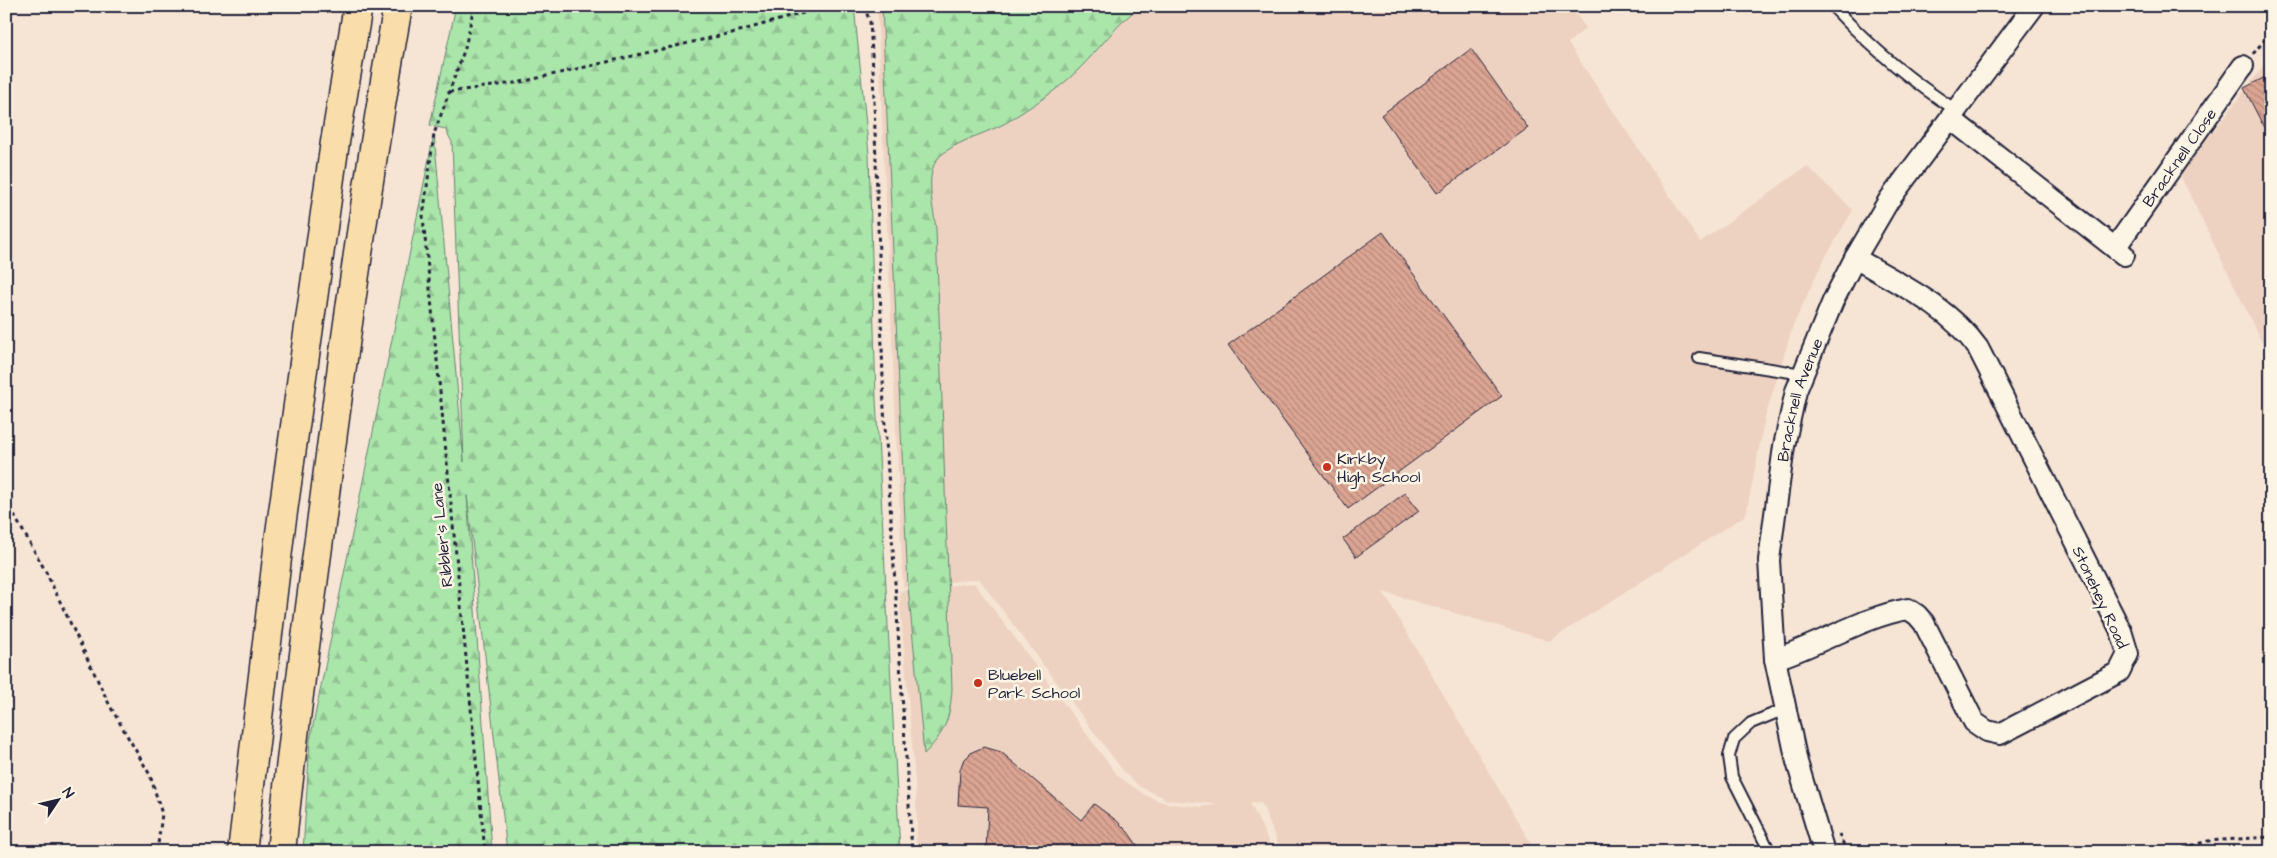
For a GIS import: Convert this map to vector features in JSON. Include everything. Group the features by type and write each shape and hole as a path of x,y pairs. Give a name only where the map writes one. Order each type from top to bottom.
{"highway":[{"path":"335,142 340,6"},
{"path":"242,852 280,533 335,142 358,6"},
{"path":"281,852 292,740 351,293 398,6"},
{"path":"376,133 416,6"}],"street":[{"name":"Bracknell Avenue","path":"1824,852 1797,762 1775,659 1769,560 1784,446 1796,392 1833,301 1855,258 1889,200 2034,6"},
{"name":"Bracknell Close","path":"1953,115 2120,251 2243,66"},
{"name":"Stonehey Road","path":"1775,659 1798,652 1888,612 1908,609 1918,615 1924,623 1974,722 1988,731 2000,734 2120,672 2128,654 2121,631 1978,348 1966,332 1946,313 1855,258"}],"lane":[{"path":"1836,10 1861,36 1953,115"},
{"path":"1699,358 1803,374"},
{"path":"1770,852 1732,777 1729,756 1734,739 1751,723 1785,709"}],"path":[{"name":"Ribbler's Lane","path":"474,6 465,48 434,134 422,217 485,852"},
{"path":"449,92 521,82 736,32 807,12 820,6"},
{"path":"864,6 870,22 873,70 884,409 912,852"},
{"path":"2243,66 2271,32"},
{"path":"6,501 45,570 110,706 150,775 162,814 157,852"},
{"path":"2168,852 2208,841 2271,837"}],"shaded area":[{"name":"Kirkby High School","path":"877,6 1570,6 1586,28 1568,43 1700,242 1807,166 1853,210 1821,265 1793,326 1765,418 1746,515 1549,641 1383,592 1536,852 1281,852 1261,802 1250,803 1274,852 916,852 915,783 899,591 974,583 1118,776 1145,795 1165,803 1201,807 1218,804 1166,800 1140,787 1124,772 979,579 903,587"},
{"path":"2271,56 2271,361 2180,175"}],"green space":[{"path":"456,6 854,6 869,154 876,399 900,852 507,852 467,495 492,852 303,852 310,740 434,134 464,462 452,142 445,129 430,125"},
{"path":"882,6 1141,6 1061,85 1009,121 950,148 936,161 933,168 931,185 936,229 952,689 950,709 942,732 924,754 908,587"}],"building":[{"path":"1471,49 1528,128 1437,193 1381,115"},
{"path":"2271,74 2271,141 2244,88"},
{"path":"1383,232 1502,396 1348,509 1228,345"},
{"path":"1405,493 1419,511 1356,557 1343,539"},
{"path":"984,747 1001,752 1081,820 1094,804 1128,832 1142,852 986,852 988,807 958,805 960,770 963,761 972,752"}],"place":[{"name":"Kirkby High School","path":"1327,467"},
{"name":"Bluebell Park School","path":"978,683"}]}
